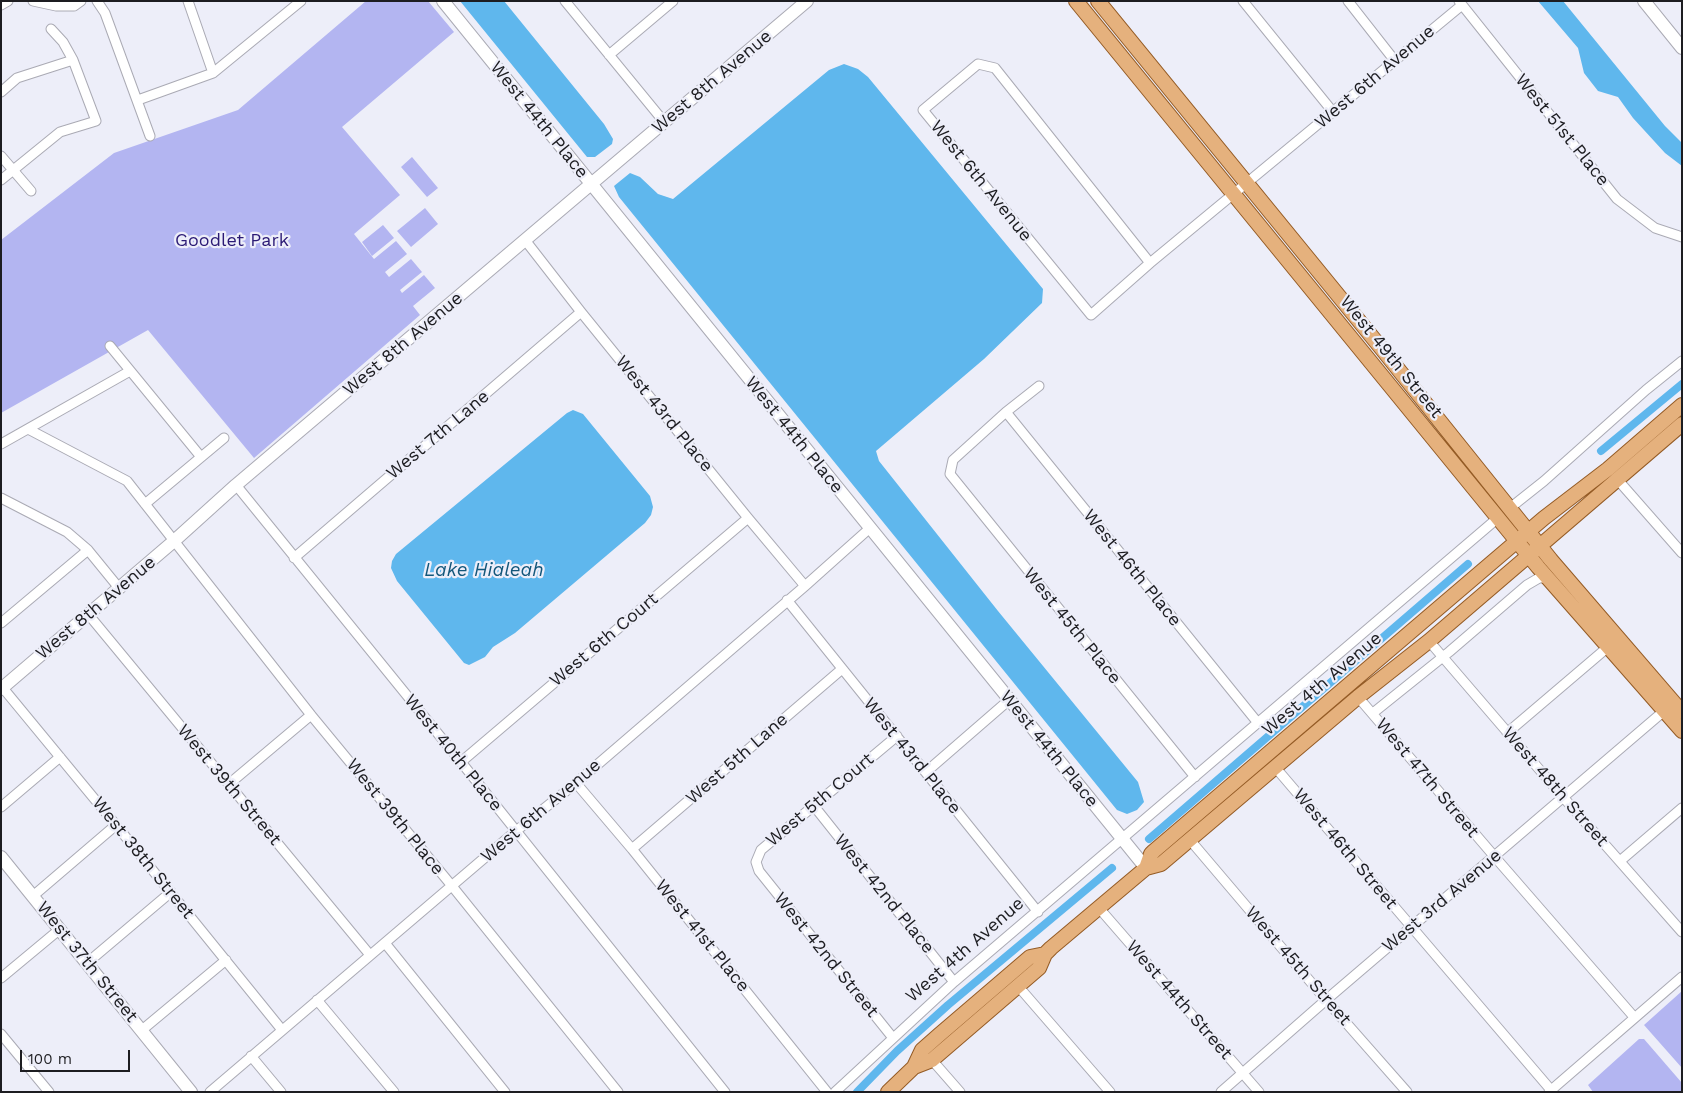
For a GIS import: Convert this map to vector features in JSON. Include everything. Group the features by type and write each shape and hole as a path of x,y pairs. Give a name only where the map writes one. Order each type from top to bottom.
{"main road":[{"path":"1076,1 1101,22 1114,27 1119,26"},
{"name":"West 49th Street","path":"1076,1 1529,556 1682,731"},
{"name":"West 49th Street","path":"1098,1 1540,546 1682,711"},
{"path":"1105,37 1114,34 1120,36 1149,63"},
{"name":"West 4th Avenue","path":"1146,868 1151,854 1518,541 1608,469 1682,405"},
{"name":"West 4th Avenue","path":"914,1067 932,1060 1039,968 1045,954 1146,868 1161,864 1190,840 1358,697 1429,641 1682,424"},
{"path":"1358,697 1358,682 1363,673"},
{"path":"1654,699 1669,709 1682,711 1682,726"},
{"path":"1275,767 1274,755 1279,745"},
{"name":"West 4th Avenue","path":"888,1092 914,1067 922,1050 939,1035 1030,957 1045,954"}],"street":[{"path":"1,5 8,1"},
{"path":"33,1 56,6 74,6 80,1"},
{"path":"97,1 105,13 150,136"},
{"path":"188,1 212,73"},
{"path":"138,100 212,73 301,1"},
{"name":"West 44th Place","path":"443,1 1146,868"},
{"path":"565,1 665,123"},
{"path":"609,55 672,1"},
{"name":"West 8th Avenue","path":"2,688 236,486 807,1"},
{"path":"1243,1 1333,112"},
{"path":"1348,1 1396,61"},
{"path":"1644,1 1682,48"},
{"name":"West 6th Avenue","path":"1150,263 995,68 978,64 923,110 1092,315 1150,263 1396,61 1460,3"},
{"name":"West 51st Place","path":"1460,3 1617,198 1655,228 1682,237"},
{"path":"1,180 60,132 96,121 73,60 63,42 51,29"},
{"path":"1,92 17,78 73,60"},
{"path":"1,156 31,191"},
{"name":"West 43rd Place","path":"525,240 748,518 805,586"},
{"name":"West 7th Lane","path":"294,558 582,312"},
{"path":"110,346 201,457"},
{"path":"1510,508 1646,390 1682,362"},
{"path":"1,444 130,371"},
{"path":"1006,412 1039,386"},
{"name":"West 45th Place","path":"1006,412 953,460 950,474 1195,777"},
{"name":"West 46th Place","path":"1006,412 1258,723"},
{"name":"West 39th Place","path":"28,429 127,481 311,714 618,1092"},
{"path":"146,504 224,438"},
{"path":"1617,479 1682,553"},
{"name":"West 40th Place","path":"236,486 461,762 725,1092"},
{"path":"1,498 68,532 88,550 119,588"},
{"name":"West 4th Avenue","path":"835,1092 954,982 1499,517"},
{"name":"West 6th Court","path":"461,762 748,518"},
{"name":"West 6th Avenue","path":"210,1092 516,831 576,783 870,528"},
{"path":"2,620 88,550"},
{"path":"1373,713 1527,585 1539,578 1548,578"},
{"name":"West 43rd Place","path":"787,600 1038,912"},
{"name":"West 39th Street","path":"88,614 370,955"},
{"name":"West 48th Street","path":"1429,641 1682,932"},
{"path":"1507,733 1608,647"},
{"name":"West 5th Lane","path":"632,849 842,669"},
{"name":"West 38th Street","path":"2,688 171,892 282,1030"},
{"name":"West 47th Street","path":"1358,697 1634,1017"},
{"path":"926,772 1009,700"},
{"name":"West 3rd Avenue","path":"1222,1092 1326,1000 1664,711"},
{"path":"229,784 311,714"},
{"name":"West 5th Court","path":"759,871 756,862 761,850 897,736"},
{"path":"1,807 60,757"},
{"name":"West 46th Street","path":"1275,767 1550,1091"},
{"name":"West 41st Place","path":"576,783 632,849 827,1092"},
{"name":"West 42nd Place","path":"814,806 954,982"},
{"path":"1620,861 1682,808"},
{"path":"34,896 116,825"},
{"name":"West 45th Street","path":"1190,840 1407,1092"},
{"name":"West 37th Street","path":"1,857 191,1092"},
{"name":"West 42nd Street","path":"759,871 893,1038"},
{"path":"87,963 171,892"},
{"name":"West 44th Street","path":"1099,908 1260,1092"},
{"path":"1,978 60,929"},
{"path":"385,943 505,1092"},
{"path":"142,1030 226,960"},
{"path":"1550,1091 1682,976"},
{"path":"1018,986 1110,1092"},
{"path":"317,1000 394,1092"},
{"path":"1,1034 49,1092"},
{"path":"251,1056 281,1092"},
{"path":"932,1060 960,1092"}],"green space":[{"name":"Goodlet Park","path":"366,1 428,1 454,32 342,127 400,195 354,234 374,259 396,241 407,254 385,272 389,277 411,259 422,272 400,290 402,293 424,275 435,288 413,306 420,315 254,458 148,330 1,413 1,240 114,153 238,110"},
{"path":"412,157 438,188 427,197 401,167"},
{"path":"425,208 438,224 411,247 397,231"},
{"path":"383,225 394,238 372,256 362,242"},
{"path":"1682,991 1682,1068 1644,1025"},
{"path":"1639,1039 1644,1039 1682,1083 1682,1092 1593,1092 1588,1085"}],"water":[{"path":"460,1 504,1 604,124 613,139 612,144 595,157 587,157"},
{"path":"1538,1 1563,1 1665,126 1682,143 1682,166 1665,153 1633,118 1618,97 1598,91 1584,73 1578,48"},
{"path":"844,64 858,69 868,77 1043,289 1042,303 984,359 876,451 879,461 998,611 1138,782 1144,802 1137,810 1127,814 1117,810 619,197 614,186 630,173 640,177 658,194 673,199 829,70"},
{"name":"Lake Hialeah","path":"573,410 583,414 650,496 653,507 651,515 645,523 515,633 493,647 485,657 469,665 464,663 397,581 391,568 392,561 396,554"}],"waterway":[{"path":"1601,451 1682,384"},
{"path":"1149,839 1468,564"},
{"path":"857,1092 897,1051 948,1005 1112,868"}]}
